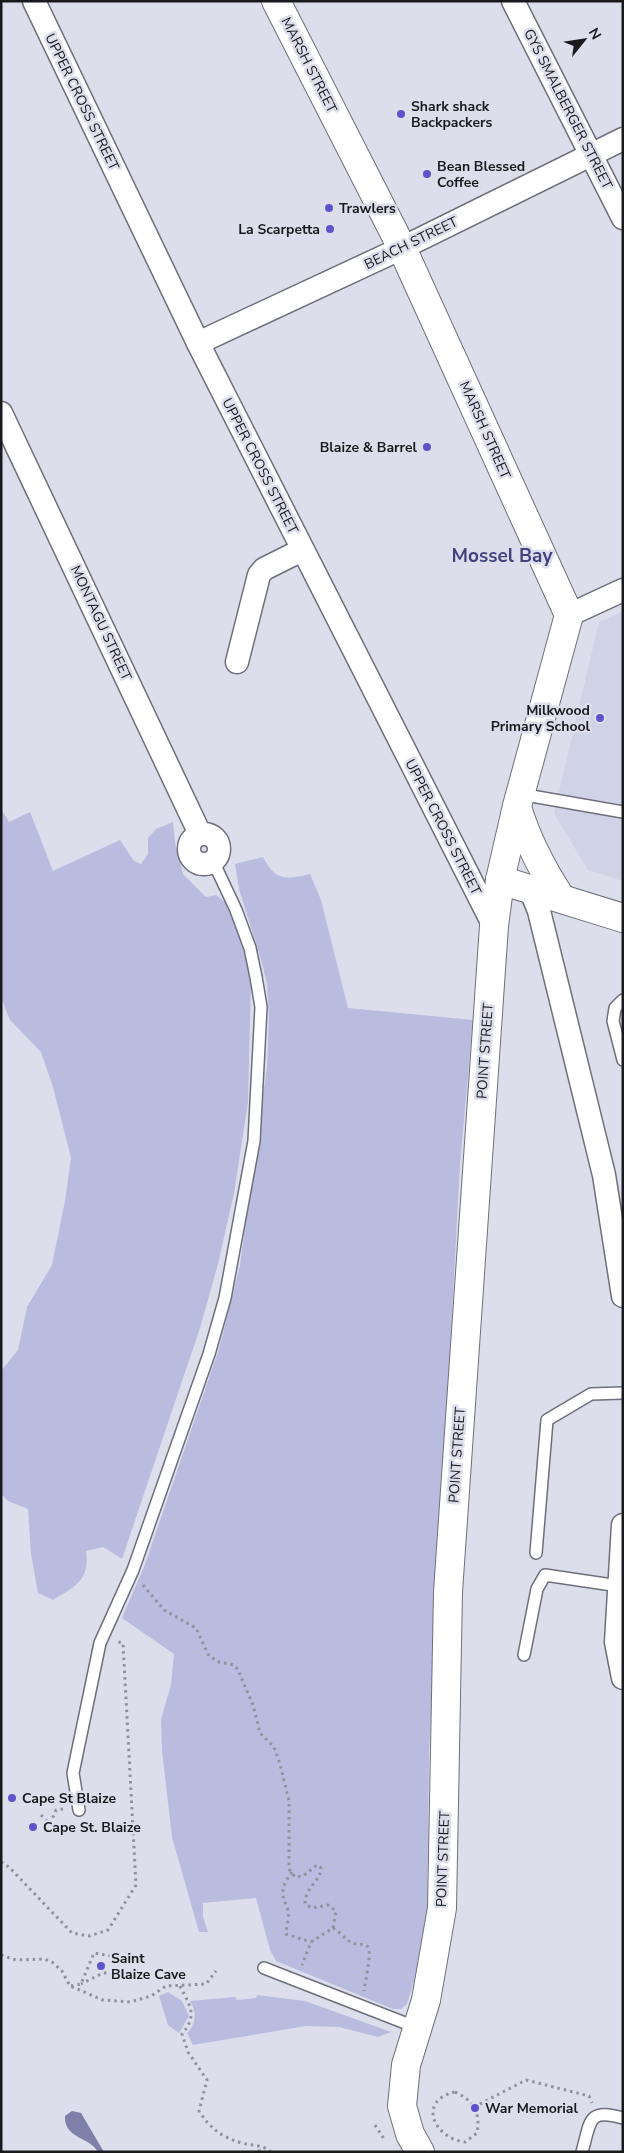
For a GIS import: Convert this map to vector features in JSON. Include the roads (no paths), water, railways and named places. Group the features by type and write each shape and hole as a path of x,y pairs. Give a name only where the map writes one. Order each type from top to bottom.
{"street":[{"name":"UPPER CROSS STREET","path":"34,1 198,344 494,926"},
{"name":"MARSH STREET","path":"276,1 402,248 569,615"},
{"name":"GYS SMALBERGER STREET","path":"513,1 623,218"},
{"name":"BEACH STREET","path":"198,344 402,248 592,156 623,139"},
{"name":"MONTAGU STREET","path":"1,413 200,834 190,842 190,855 200,864 213,861"},
{"path":"237,662 259,575 264,569 302,550"},
{"path":"623,590 569,615 518,800 500,880 623,918"},
{"path":"518,800 526,836 531,891 539,912 604,1175 623,1296"},
{"path":"526,836 538,862 561,898"},
{"name":"POINT STREET","path":"420,2152 410,2134 402,2108 406,2065 426,2000 442,1908 448,1592 494,926 500,880"},
{"path":"623,1525 616,1642 623,1678"}],"lane":[{"path":"518,800 623,812"},
{"path":"78,1810 72,1773 102,1639 133,1570 209,1354 223,1307 254,1141 260,1008 256,977 250,948 213,861"},
{"path":"623,1000 615,1008 614,1021 623,1060"},
{"path":"536,1553 547,1420 591,1394 623,1393"},
{"path":"524,1655 537,1589 545,1575 619,1586"},
{"path":"264,1968 418,2028"},
{"path":"582,2152 590,2122 598,2114 604,2113 623,2118"}],"place":[{"name":"Shark shack Backpackers","path":"401,114"},
{"name":"Bean Blessed Coffee","path":"427,174"},
{"name":"Trawlers","path":"329,208"},
{"name":"La Scarpetta","path":"330,229"},
{"name":"Blaize & Barrel","path":"427,447"},
{"name":"Milkwood Primary School","path":"600,718"},
{"name":"Cape St Blaize","path":"12,1798"},
{"name":"Cape St. Blaize","path":"33,1827"},
{"name":"Saint Blaize Cave","path":"101,1966"},
{"name":"War Memorial","path":"475,2108"}],"district":[{"name":"Mossel Bay","path":"502,556"}]}
